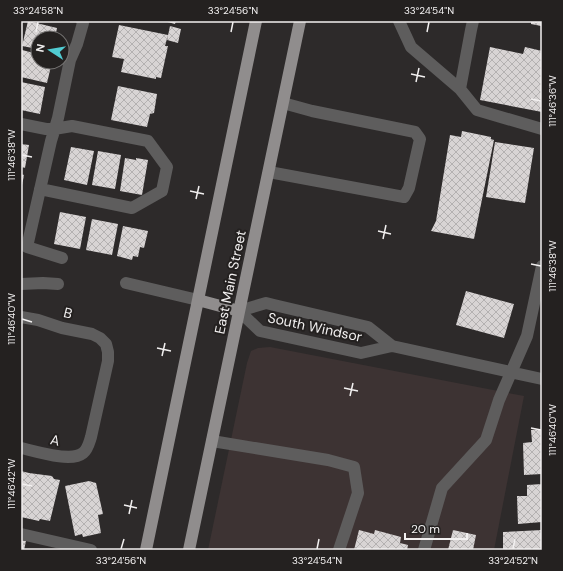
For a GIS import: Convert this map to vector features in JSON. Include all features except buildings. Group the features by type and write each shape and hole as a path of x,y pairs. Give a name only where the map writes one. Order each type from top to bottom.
{"main road":[{"name":"East Main Street","path":"146,550 256,21"},
{"name":"East Main Street","path":"189,550 300,21"},
{"name":"South Windsor","path":"198,300 239,311"}],"street":[{"path":"62,258 27,247 70,60 77,44 83,23 82,21"},
{"path":"399,21 411,47 460,89 477,110 537,127 542,130"},
{"path":"460,89 474,21"},
{"path":"269,172 404,197 409,188 420,139 415,132 312,111 283,103"},
{"path":"21,124 46,129 72,126 148,141 167,166 162,191 132,208 40,189"},
{"path":"424,550 442,488 486,440 498,400 528,336 542,266"},
{"path":"126,283 198,300"},
{"path":"21,284 58,284"},
{"name":"South Windsor","path":"239,311 266,304 274,305 368,327 392,346"},
{"name":"South Windsor","path":"239,311 260,331 361,353 392,346 542,379"},
{"name":"B","path":"21,317 92,334 100,338 106,344 108,361 91,436 88,446 82,454"},
{"path":"212,441 328,460 354,467 358,493 339,550"},
{"name":"A","path":"21,448 62,457 73,458 82,454"},
{"path":"21,534 91,550"}],"shaded area":[{"path":"270,347 524,396 494,550 208,550 247,363 251,351 258,348"}]}
